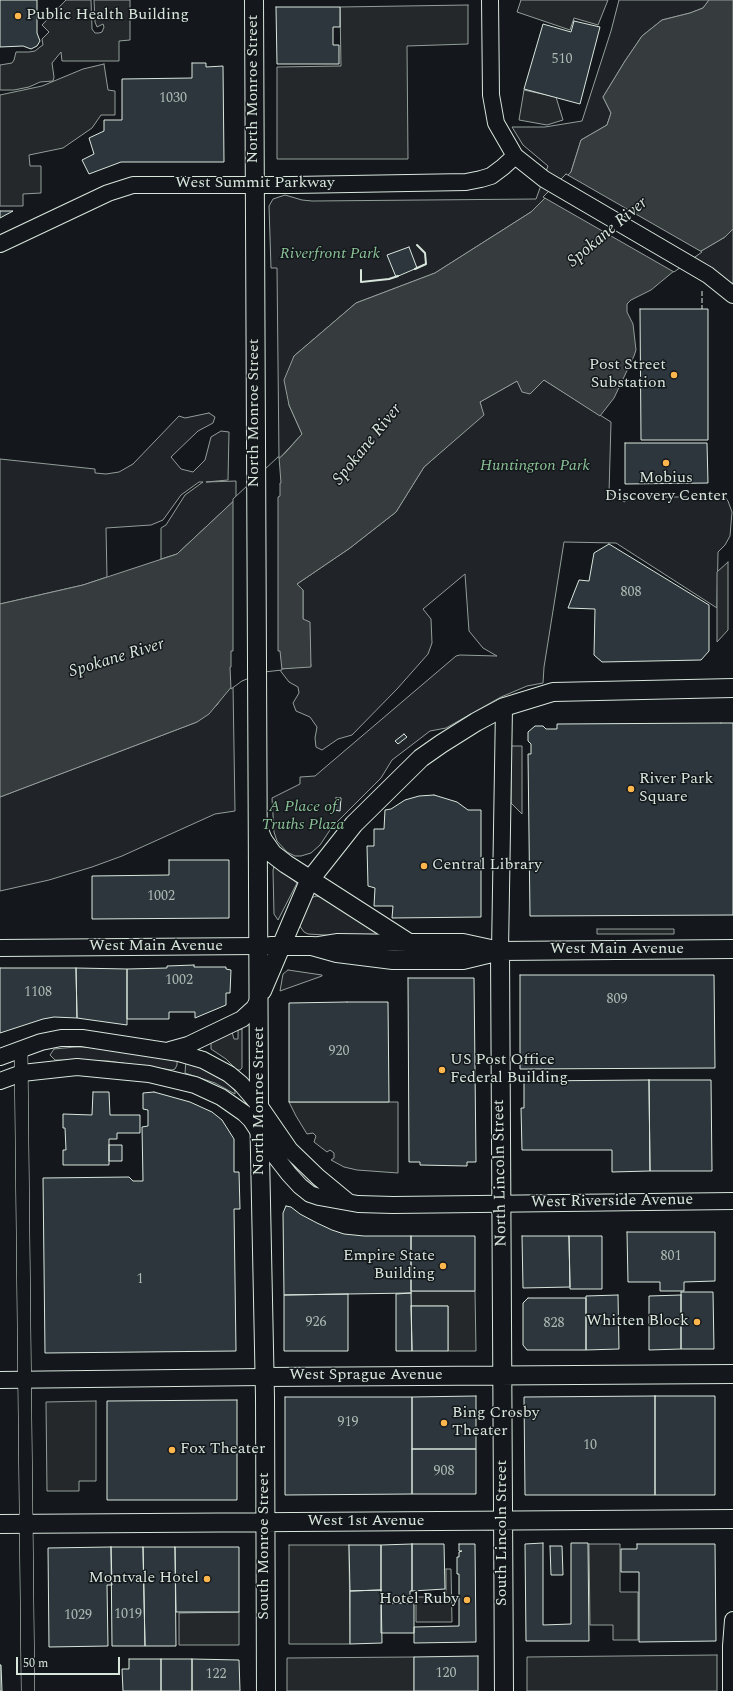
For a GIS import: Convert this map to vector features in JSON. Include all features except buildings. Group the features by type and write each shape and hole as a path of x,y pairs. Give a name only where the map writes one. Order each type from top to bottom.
{"main road":[{"name":"North Monroe Street","path":"254,0 259,1132 264,1377"},
{"path":"259,999 309,881 354,824 421,758 476,722 504,707 553,692 733,688"},
{"name":"North Monroe Street","path":"257,826 263,840 273,854 309,881 409,944"},
{"name":"West Main Avenue","path":"409,944 464,944 500,951 733,949"},
{"name":"West Main Avenue","path":"258,946 312,946 337,953 394,960 464,960 500,951"},
{"name":"North Lincoln Street","path":"500,951 502,1376"},
{"name":"West Sprague Avenue","path":"264,1377 733,1374"},
{"name":"South Lincoln Street","path":"502,1376 504,1691"},
{"name":"South Monroe Street","path":"264,1377 266,1691"},
{"name":"West 1st Avenue","path":"0,1524 733,1519"}],"street":[{"path":"490,0 491,95 496,123 515,156 534,172 614,221 708,275 733,295"},
{"name":"West Summit Parkway","path":"0,244 108,193 127,187 150,184 255,185 466,182 491,176 515,156"},
{"name":"North Lincoln Street","path":"500,951 504,707"},
{"name":"West Main Avenue","path":"312,946 338,942 409,944"},
{"name":"West Main Avenue","path":"0,948 258,946"},
{"path":"164,1050 188,1045 242,1019 254,1008 259,999"},
{"name":"West Riverside Avenue","path":"0,1057 41,1042 61,1038 82,1038 164,1050 192,1056 229,1074 241,1084 259,1105 290,1150 318,1177 348,1201"},
{"path":"21,1049 28,1691"},
{"path":"160,1076 181,1072 185,1066 179,1058 164,1050"},
{"name":"West Riverside Avenue","path":"0,1081 22,1073 77,1067 124,1070 160,1076 195,1085 221,1097 252,1120 274,1156 300,1186 310,1194 358,1204 733,1201"},
{"name":"West Sprague Avenue","path":"0,1380 264,1377"},
{"path":"731,1691 731,1646 733,1620"}],"green space":[{"name":"Riverfront Park","path":"619,0 709,0 703,8 662,20 642,36 603,97 611,113 607,125 581,140 571,172 531,212 435,273 356,303 294,356 289,405 302,434 279,459 277,268 271,268 269,206 273,199 285,195 312,201 536,199 548,166 523,145 512,127 545,127 582,121 611,31"},
{"path":"733,229 733,284 691,257 725,237"},
{"path":"544,380 611,422 609,493 625,502 627,498 724,496 728,501 732,512 730,536 725,545 718,552 717,608 616,543 564,542 544,667 543,683 527,686 501,697 446,728 430,731 392,760 381,778 332,827 320,845 311,853 295,856 287,852 277,841 274,832 272,798 300,784 300,777 315,776 456,656 497,656 483,648 469,631 465,574 423,609 431,619 432,643 428,654 397,689 352,735 338,739 322,750 316,747 315,738 317,727 310,717 296,711 293,703 299,693 298,687 289,682 279,669 311,666 303,620 303,590 297,584 350,548 396,512 424,467 483,415 480,402 517,381"},
{"path":"209,413 215,417 213,423 198,431 171,457 181,469 193,472 205,460 211,437 221,431 229,432 228,480 206,482 236,481 236,499 177,554 161,559 161,528 166,525 185,495 203,482 199,482 181,495 163,520 151,525 106,528 107,577 83,585 0,604 0,459 95,469 95,473 106,474 119,472 133,464 179,416 185,418"},
{"path":"233,685 235,811 215,814 122,856 92,867 49,880 0,891 0,797 197,722 217,705 224,694"},
{"path":"274,865 297,883 278,920 274,914"},
{"path":"316,896 321,897 377,933 378,936 376,938 308,934 304,932 299,925 311,898"},
{"path":"288,970 322,976 280,991 283,974"},
{"path":"91,1047 173,1058 177,1061 177,1065 175,1069 172,1070 108,1061 55,1060 50,1055 54,1049"},
{"path":"186,1060 223,1078 235,1091 235,1094 215,1083 185,1073"}],"shaded area":[{"path":"66,0 91,0 92,29 95,33 99,33 102,32 104,27 103,24 97,27 95,22 94,0 130,0 130,40 119,41 119,61 62,61 61,52 52,63 54,77 53,81 40,82 29,87 14,90 0,90 0,65 12,63 16,52 35,51 43,45 42,39 49,32 42,25"},
{"path":"521,0 608,0 598,25 574,18 570,30 517,12"},
{"path":"468,5 468,44 407,46 408,159 277,159 277,67 341,66 340,7"},
{"path":"104,64 108,90 115,91 115,115 101,115 92,128 63,148 29,155 30,166 41,166 41,193 23,194 23,206 0,206 0,95 42,86 83,69"},
{"path":"524,90 556,97 563,120 547,125 519,120"},
{"path":"728,562 728,630 717,642 717,572"},
{"path":"511,746 522,746 522,814 511,803"},
{"path":"597,929 674,929 674,934 597,934"},
{"path":"242,1029 242,1068 237,1070 226,1059 211,1049 211,1041 232,1032 234,1039 238,1039 238,1030"},
{"path":"289,1102 398,1102 398,1173 357,1170 344,1167 331,1160 334,1158 334,1153 330,1150 327,1152 314,1142 316,1136 313,1133 307,1134"},
{"path":"411,1291 475,1291 476,1351 448,1351 448,1306 411,1306"},
{"path":"96,1401 96,1481 79,1481 79,1491 47,1491 46,1402"},
{"path":"589,1544 620,1544 620,1592 638,1592 638,1640 613,1640 613,1625 590,1625"},
{"path":"289,1545 349,1545 350,1644 289,1644"},
{"path":"446,1569 451,1569 452,1622 416,1622 416,1597 446,1597"},
{"path":"239,1612 239,1645 179,1645 179,1613"},
{"path":"717,1655 717,1691 527,1691 527,1657"},
{"path":"414,1657 414,1691 287,1691 287,1658"}],"water":[{"name":"Spokane River","path":"709,0 733,0 733,229 725,237 691,257 651,290 631,300 627,304 627,312 633,324 636,350 614,398 600,416 544,380 530,394 522,392 517,381 480,402 484,415 424,467 396,512 350,548 297,584 303,590 303,619 310,622 311,667 264,670 233,685 209,714 197,722 0,797 0,604 83,585 177,554 286,452 302,434 289,405 284,380 294,356 356,303 435,273 531,212 571,172 581,140 607,125 611,113 603,97 642,36 662,20 703,8"}],"pier":[{"path":"566,174 702,252 674,272 543,197"},
{"path":"278,457 281,483 280,496 278,497 278,651 280,651 282,670 264,672 242,681 231,689 230,667 231,651 233,651 233,499"}],"fence":[{"path":"702,291 702,309"}],"wall":[{"path":"415,269 426,264 425,253 417,245"},
{"path":"361,270 361,282 389,279 398,276"}],"place":[{"name":"Public Health Building","path":"18,16"},
{"name":"Post Street Substation","path":"674,375"},
{"name":"Mobius Discovery Center","path":"666,463"},
{"name":"River Park Square","path":"631,789"},
{"name":"Central Library","path":"424,866"},
{"name":"US Post Office Federal Building","path":"442,1070"},
{"name":"Empire State Building","path":"443,1266"},
{"name":"Whitten Block","path":"697,1322"},
{"name":"Bing Crosby Theater","path":"444,1423"},
{"name":"Fox Theater","path":"172,1450"},
{"name":"Montvale Hotel","path":"207,1579"},
{"name":"Hotel Ruby","path":"467,1600"}],"park label":[{"name":"Huntington Park","path":"535,467"},
{"name":"A Place of Truths Plaza","path":"303,817"}]}
